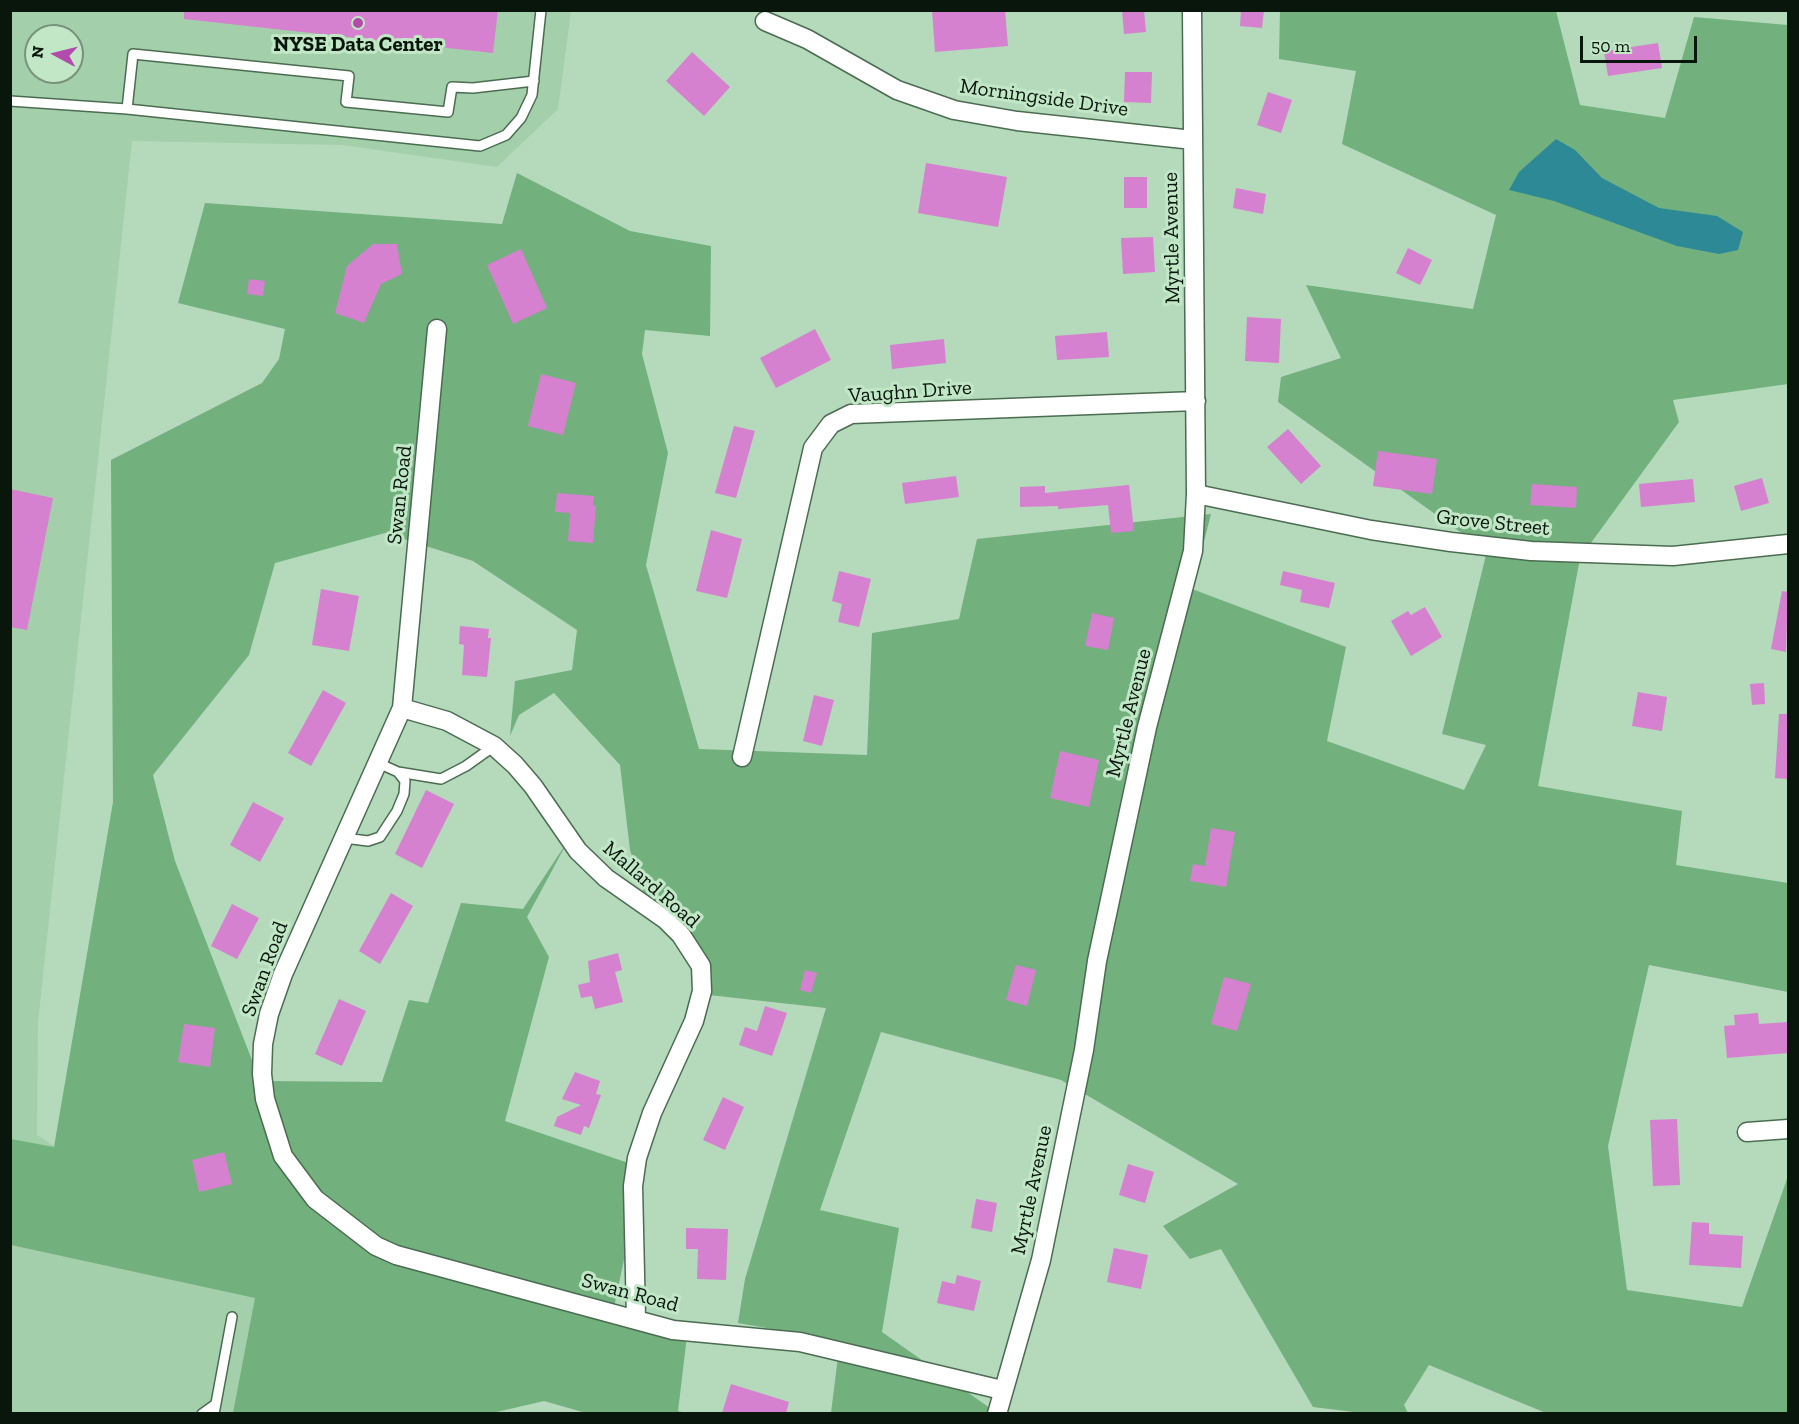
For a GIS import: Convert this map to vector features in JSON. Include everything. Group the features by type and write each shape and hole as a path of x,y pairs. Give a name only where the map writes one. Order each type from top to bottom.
{"street":[{"name":"Myrtle Avenue","path":"997,1413 1041,1260 1084,1050 1098,961 1144,738 1193,551 1197,494 1192,10"},
{"name":"Morningside Drive","path":"765,21 807,39 897,90 954,110 1017,121 1193,140"},
{"name":"Swan Road","path":"437,329 402,708 283,974 269,1014 263,1044 262,1074 265,1099 273,1129 287,1162 315,1199 333,1215 376,1246 396,1255 636,1318 673,1330 800,1342 1002,1390"},
{"name":"Vaughn Drive","path":"742,757 813,448 831,424 851,414 1196,401"},
{"name":"Grove Street","path":"1197,494 1371,530 1451,543 1531,551 1673,556 1788,544"},
{"name":"Mallard Road","path":"402,708 447,721 494,746 533,786 578,851 606,878 666,920 681,935 701,966 702,991 694,1020 652,1113 638,1158 633,1186 636,1318"},
{"path":"1747,1132 1788,1128"}],"lane":[{"path":"10,101 128,109 480,146 506,135 521,118 532,95 541,10"},
{"path":"128,109 133,54 349,76 346,102 448,112 452,87 472,88 534,81"},
{"path":"378,763 399,772 441,779 466,766 494,746"},
{"path":"344,838 368,841 381,837 390,826 404,794 405,781 399,772"},
{"path":"202,1413 215,1409 232,1317"}],"shaded area":[{"path":"10,11 571,11 558,109 497,167 342,145 132,141 38,1022 37,1135 264,1279 249,1413 11,1413"},
{"path":"1280,11 1556,11 1580,105 1665,118 1694,17 1788,25 1788,384 1673,400 1679,422 1580,558 1538,786 1682,811 1676,865 1788,883 1788,992 1649,965 1608,1146 1627,1290 1742,1307 1788,1176 1788,1413 1546,1413 1429,1365 1404,1405 1408,1413 1362,1413 1313,1407 1221,1249 1190,1259 1163,1226 1238,1184 1061,1080 881,1032 820,1210 899,1228 882,1332 997,1413 831,1413 840,1341 738,1323 745,1279 826,1008 709,995 700,950 643,891 630,850 620,765 554,693 519,715 510,736 515,681 572,670 577,630 473,561 385,533 275,563 249,655 153,775 175,861 260,1081 382,1082 409,1000 428,1003 461,903 523,909 569,839 527,917 549,957 505,1121 643,1168 612,1317 687,1336 678,1411 685,1413 586,1413 544,1401 488,1414 233,1413 255,1298 11,1245 11,1139 54,1147 113,802 111,460 262,383 279,359 285,329 178,303 205,203 502,224 517,173 630,231 711,246 710,336 645,330 642,354 668,453 646,565 699,749 867,755 872,633 959,619 977,539 1211,514 1192,589 1346,647 1327,741 1464,790 1486,745 1442,734 1487,551 1278,402 1281,377 1341,358 1306,285 1473,309 1496,215 1342,144 1356,71 1279,59"}],"water":[{"path":"1556,139 1575,150 1602,178 1659,208 1717,216 1743,232 1738,250 1719,254 1677,246 1554,201 1509,190 1519,172"}],"building":[{"name":"NYSE Data Center","path":"184,10 498,10 493,53 184,19"},
{"path":"932,10 1005,10 1008,46 935,52"},
{"path":"1122,10 1144,10 1146,32 1124,34"},
{"path":"1241,10 1264,10 1262,28 1240,26"},
{"path":"1658,43 1662,68 1608,76 1604,51"},
{"path":"692,52 730,87 704,116 666,81"},
{"path":"1125,72 1152,72 1151,103 1124,102"},
{"path":"1268,92 1292,100 1281,133 1257,125"},
{"path":"926,163 1007,177 998,227 918,213"},
{"path":"1124,177 1147,177 1147,208 1124,208"},
{"path":"1236,188 1266,194 1263,214 1233,208"},
{"path":"1153,237 1155,272 1123,274 1121,238"},
{"path":"373,244 397,244 402,274 381,284 364,323 335,313 347,266"},
{"path":"1408,248 1432,260 1420,285 1396,273"},
{"path":"521,249 547,308 513,324 487,265"},
{"path":"249,279 265,281 263,296 247,294"},
{"path":"1247,317 1281,319 1279,363 1245,361"},
{"path":"815,329 831,360 776,388 760,358"},
{"path":"1107,332 1109,357 1057,360 1055,336"},
{"path":"944,339 946,363 892,369 890,345"},
{"path":"541,374 576,383 563,435 528,426"},
{"path":"734,426 755,431 736,498 715,493"},
{"path":"1288,429 1321,466 1301,484 1267,447"},
{"path":"1378,451 1437,459 1432,494 1373,486"},
{"path":"956,476 959,497 905,504 902,483"},
{"path":"1762,478 1769,503 1741,511 1734,486"},
{"path":"1693,479 1695,502 1641,507 1639,484"},
{"path":"1532,484 1577,487 1576,508 1530,505"},
{"path":"1129,485 1134,531 1111,533 1108,505 1058,509 1058,506 1020,507 1020,487 1045,486 1045,493"},
{"path":"10,489 53,498 27,630 10,627"},
{"path":"557,493 594,496 593,505 596,506 593,543 568,541 570,513 555,512"},
{"path":"711,530 742,539 727,598 696,591"},
{"path":"839,571 871,579 859,627 838,622 842,604 832,601"},
{"path":"1283,571 1335,583 1329,608 1300,602 1302,590 1280,585"},
{"path":"321,589 359,596 349,651 312,645"},
{"path":"1782,591 1788,592 1786,652 1771,649"},
{"path":"1425,607 1442,637 1411,656 1391,621 1408,611 1411,615"},
{"path":"1092,613 1114,618 1108,650 1085,646"},
{"path":"460,626 489,629 488,638 491,638 487,677 462,675 464,645 459,644"},
{"path":"1764,683 1765,704 1752,705 1750,684"},
{"path":"323,690 346,703 311,766 288,753"},
{"path":"1638,692 1667,697 1662,731 1632,726"},
{"path":"814,695 834,700 822,746 803,741"},
{"path":"1779,714 1788,714 1788,779 1775,778"},
{"path":"1060,751 1099,760 1089,807 1050,798"},
{"path":"426,790 454,804 422,868 395,854"},
{"path":"253,802 284,818 260,862 230,845"},
{"path":"1211,828 1235,832 1226,887 1190,881 1193,864 1205,866"},
{"path":"391,893 413,906 380,964 359,951"},
{"path":"232,904 259,918 237,959 211,946"},
{"path":"618,953 622,970 615,972 623,1002 595,1009 592,996 581,998 578,985 590,982 588,961"},
{"path":"1016,965 1036,970 1027,1006 1006,1000"},
{"path":"805,970 817,973 811,993 800,990"},
{"path":"1224,977 1251,984 1237,1031 1211,1024"},
{"path":"339,999 366,1011 342,1066 315,1054"},
{"path":"765,1006 787,1013 772,1056 739,1045 745,1027 757,1031"},
{"path":"1758,1013 1759,1024 1788,1022 1788,1053 1727,1058 1724,1026 1735,1025 1734,1015"},
{"path":"184,1024 215,1028 210,1067 178,1062"},
{"path":"575,1072 600,1081 596,1094 601,1095 589,1128 584,1126 581,1135 554,1126 557,1117 581,1105 562,1099"},
{"path":"723,1097 744,1107 725,1150 703,1140"},
{"path":"1677,1119 1680,1185 1653,1186 1650,1120"},
{"path":"224,1152 232,1184 199,1192 192,1160"},
{"path":"1128,1164 1154,1172 1145,1203 1119,1195"},
{"path":"976,1199 997,1203 992,1232 971,1228"},
{"path":"1692,1222 1709,1223 1709,1234 1743,1236 1741,1268 1689,1265"},
{"path":"686,1228 728,1229 726,1280 697,1279 698,1249 686,1249"},
{"path":"1114,1248 1148,1255 1141,1289 1107,1282"},
{"path":"957,1275 981,1281 974,1311 937,1303 942,1281 955,1284"},
{"path":"731,1384 789,1402 786,1413 722,1413"}],"place":[{"name":"NYSE Data Center","path":"358,23"}]}
